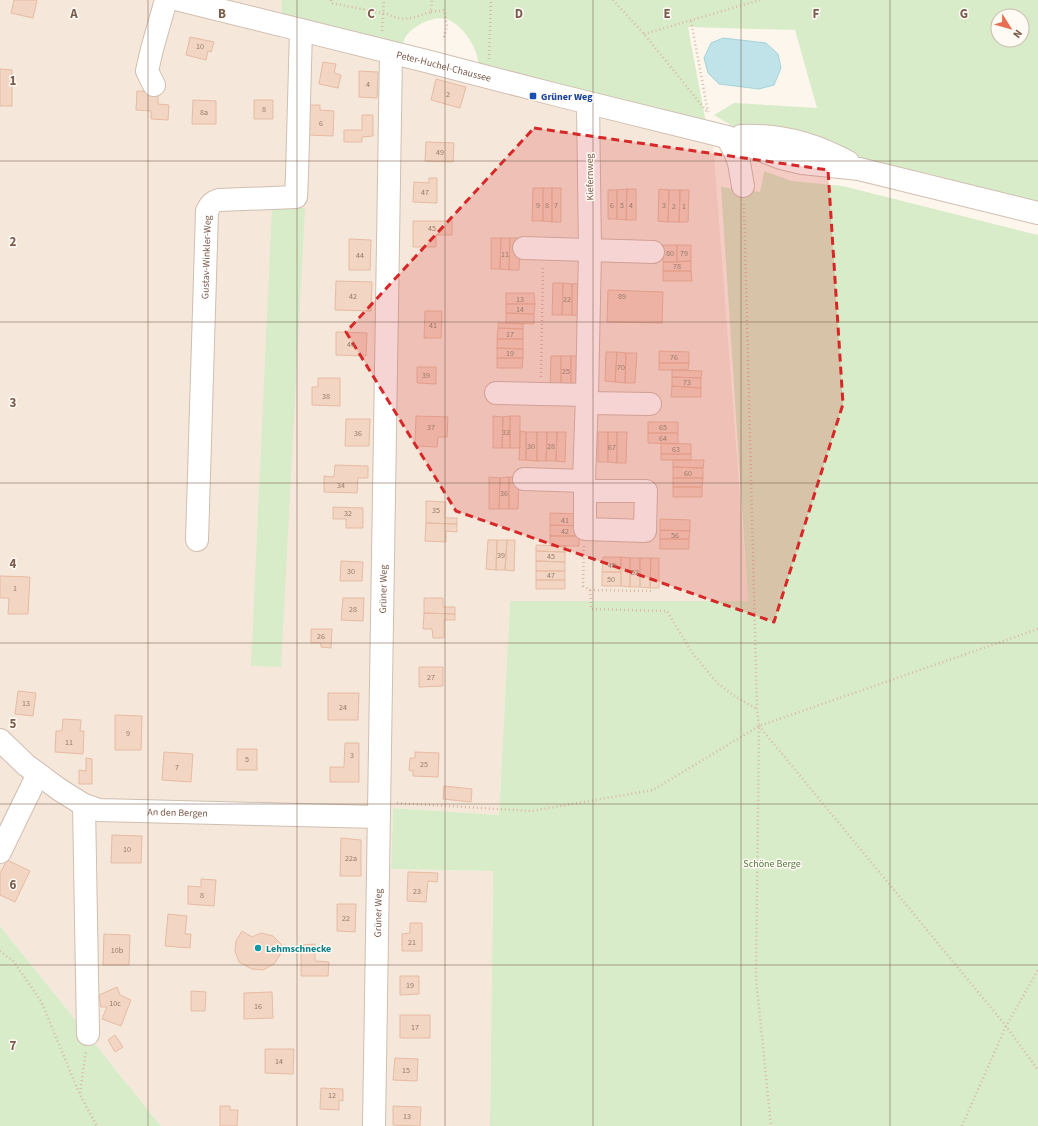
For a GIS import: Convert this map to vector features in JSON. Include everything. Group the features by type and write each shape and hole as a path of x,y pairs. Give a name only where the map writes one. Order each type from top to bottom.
{"street":[{"name":"Peter-Huchel-Chaussee","path":"178,0 392,52 718,135 788,160 802,163 859,169 1038,213"},
{"path":"154,85 147,71 152,49 178,0"},
{"name":"Gustav-Winkler-Weg","path":"197,540 207,211 214,201 219,200 296,197 298,175 301,30"},
{"name":"Grüner Weg","path":"374,1126 392,52"},
{"name":"Kiefernweg","path":"585,529 584,486 590,251 588,103"},
{"path":"718,135 735,152 739,163 743,186"},
{"path":"534,249 653,252"},
{"path":"496,393 541,394 650,404"},
{"path":"524,479 646,492 645,531 585,529"},
{"name":"An den Bergen","path":"0,740 26,765 60,790 84,805 99,810 380,810"},
{"path":"0,852 38,774"},
{"path":"84,805 88,1034"}],"path":[{"path":"331,0 331,3 384,13 404,20 431,12 444,10 447,27 443,40"},
{"path":"384,0 384,13"},
{"path":"431,12 432,0"},
{"path":"488,77 491,0"},
{"path":"613,0 644,34 708,113 691,20"},
{"path":"644,34 760,0"},
{"path":"743,186 757,709 759,726 756,978 772,1126"},
{"path":"534,249 541,394"},
{"path":"585,529 583,586 590,590 653,591"},
{"path":"590,590 591,609 667,611 691,652 717,683 736,697 757,709"},
{"path":"380,810 532,811 653,790 759,726 1038,629"},
{"path":"759,726 1006,1026 1038,1070"},
{"path":"0,951 13,960 41,1001 80,1095 97,1126"},
{"path":"962,1126 1006,1026 1038,970"},
{"path":"80,1095 88,1034"}],"highlighted area":[{"path":"534,128 828,170 843,404 774,622 456,511 346,332"}],"shaded area":[{"path":"0,0 282,0 280,38 713,142 748,601 510,601 499,815 393,808 391,869 493,871 490,1126 161,1126 0,926"}],"green space":[{"path":"282,0 1038,0 1038,203 930,174 864,159 803,133 736,128 714,115 734,103 817,108 795,30 688,27 705,118 712,129 479,69 477,55 466,34 461,28 444,18 426,21 415,27 406,37 399,52 281,20"},
{"name":"Schöne Berge","path":"764,171 792,181 843,186 1038,235 1038,1126 490,1126 493,871 391,869 393,808 499,815 510,601 748,601 721,187 760,192"},
{"path":"272,207 305,208 281,667 251,666"},
{"path":"0,926 161,1126 0,1126"}],"water":[{"path":"723,38 766,43 778,54 781,68 774,85 759,89 719,84 708,73 704,58 711,43"}],"building":[{"path":"14,0 37,0 33,18 11,13"},
{"path":"190,37 214,42 211,52 208,51 206,60 186,55"},
{"path":"323,62 336,64 334,73 341,75 338,88 319,84"},
{"path":"0,69 12,70 12,106 0,106"},
{"path":"359,71 378,72 377,98 359,97"},
{"path":"436,79 466,87 460,108 431,100"},
{"path":"137,91 158,92 158,104 169,105 168,120 151,119 151,111 136,110"},
{"path":"193,100 216,101 216,124 192,124"},
{"path":"254,100 273,100 273,119 254,119"},
{"path":"309,105 320,105 320,110 334,111 333,136 308,135"},
{"path":"362,115 373,115 373,136 362,137 362,142 344,142 344,130 362,130"},
{"path":"426,142 454,143 453,162 425,161"},
{"path":"429,178 437,178 437,203 413,202 414,182 429,183"},
{"path":"533,188 543,188 543,221 532,221"},
{"path":"543,188 552,188 552,222 543,221"},
{"path":"552,188 561,188 561,222 552,222"},
{"path":"627,189 636,189 636,220 626,220"},
{"path":"627,189 626,220 617,219 617,190"},
{"path":"659,189 669,190 668,222 658,221"},
{"path":"608,190 617,190 617,219 608,219"},
{"path":"669,190 680,190 679,222 668,222"},
{"path":"680,190 689,190 688,222 679,222"},
{"path":"413,221 452,221 452,235 436,235 436,247 413,247"},
{"path":"491,238 501,238 500,269 491,269"},
{"path":"501,238 510,238 509,270 500,269"},
{"path":"510,238 520,238 519,270 509,270"},
{"path":"349,239 371,240 370,270 349,270"},
{"path":"663,245 677,245 677,262 663,262"},
{"path":"677,245 691,245 691,261 677,262"},
{"path":"691,261 691,271 663,271 663,262"},
{"path":"663,271 691,271 692,281 663,281"},
{"path":"336,281 372,282 371,311 335,310"},
{"path":"553,283 563,283 562,315 552,315"},
{"path":"563,283 572,284 572,315 562,315"},
{"path":"583,283 582,316 572,315 572,284"},
{"path":"608,290 663,292 662,323 607,322"},
{"path":"506,293 534,293 535,304 506,304"},
{"path":"506,304 535,304 534,314 506,313"},
{"path":"425,311 442,311 441,338 424,338"},
{"path":"506,313 534,314 534,324 506,323"},
{"path":"498,323 523,324 523,329 498,328"},
{"path":"498,328 523,329 523,339 497,339"},
{"path":"336,332 367,333 366,356 336,355"},
{"path":"497,339 523,339 523,349 497,348"},
{"path":"497,348 523,349 523,358 497,358"},
{"path":"659,351 689,352 689,363 659,363"},
{"path":"606,352 617,352 615,382 605,381"},
{"path":"617,352 626,353 625,383 615,382"},
{"path":"626,353 637,353 635,383 625,383"},
{"path":"551,356 561,356 561,386 550,386"},
{"path":"561,356 571,356 571,386 561,386"},
{"path":"571,356 580,356 580,386 571,386"},
{"path":"497,358 523,358 522,368 497,368"},
{"path":"659,363 689,363 688,370 659,370"},
{"path":"417,367 436,367 436,384 417,383"},
{"path":"672,370 702,371 701,378 672,377"},
{"path":"672,377 701,378 701,388 672,386"},
{"path":"318,378 340,378 340,406 312,405 312,387 318,387"},
{"path":"672,386 701,388 701,397 671,397"},
{"path":"416,416 448,417 447,437 438,437 437,447 415,446"},
{"path":"493,416 503,417 502,448 493,448"},
{"path":"510,416 510,448 502,448 503,417"},
{"path":"510,416 520,416 520,448 510,448"},
{"path":"346,419 370,419 369,446 345,446"},
{"path":"648,422 678,422 678,433 648,433"},
{"path":"520,431 526,432 526,460 519,460"},
{"path":"526,432 537,432 537,461 526,460"},
{"path":"537,432 547,432 546,461 537,461"},
{"path":"547,432 557,432 556,461 546,461"},
{"path":"557,432 566,432 565,462 556,461"},
{"path":"598,432 608,432 608,462 598,462"},
{"path":"608,432 617,432 617,463 608,462"},
{"path":"617,432 627,432 626,463 617,463"},
{"path":"648,433 678,433 678,444 648,443"},
{"path":"661,443 691,444 691,454 661,454"},
{"path":"661,454 691,454 691,460 661,460"},
{"path":"673,460 704,460 703,468 673,467"},
{"path":"335,465 368,466 368,478 358,478 357,493 324,492 324,476 334,477"},
{"path":"673,467 703,468 703,478 673,478"},
{"path":"489,477 500,478 499,509 489,509"},
{"path":"509,477 509,509 499,509 500,478"},
{"path":"509,477 519,477 518,509 509,509"},
{"path":"673,478 703,478 702,487 673,487"},
{"path":"673,487 702,487 702,497 673,497"},
{"path":"426,501 446,502 445,518 457,518 457,524 426,523"},
{"path":"333,507 363,508 363,528 346,528 346,519 333,519"},
{"path":"550,513 580,514 580,526 550,525"},
{"path":"660,519 690,520 690,531 660,530"},
{"path":"426,523 457,524 457,532 446,531 446,542 425,541"},
{"path":"550,525 580,526 579,536 550,536"},
{"path":"660,530 690,531 689,539 660,539"},
{"path":"550,536 579,536 579,546 550,546"},
{"path":"660,539 689,539 689,549 660,549"},
{"path":"488,540 497,540 496,570 486,569"},
{"path":"497,540 507,540 505,570 496,570"},
{"path":"507,540 515,540 514,571 505,570"},
{"path":"536,545 566,546 565,552 536,551"},
{"path":"536,551 565,552 565,562 536,561"},
{"path":"603,557 621,557 621,572 602,572"},
{"path":"621,557 630,558 630,587 621,586"},
{"path":"630,558 640,558 640,587 630,587"},
{"path":"640,558 651,558 650,588 640,587"},
{"path":"651,558 659,558 659,588 650,588"},
{"path":"341,561 363,562 362,581 340,581"},
{"path":"536,561 565,562 565,571 536,571"},
{"path":"536,571 565,571 565,580 536,580"},
{"path":"602,572 621,572 621,586 602,586"},
{"path":"0,576 30,577 28,614 8,614 9,598 0,598"},
{"path":"536,580 565,580 565,589 536,589"},
{"path":"343,598 364,598 363,621 341,620"},
{"path":"424,598 443,598 443,607 455,607 455,614 424,613"},
{"path":"424,613 455,614 455,620 444,620 444,638 433,638 432,629 423,629"},
{"path":"311,629 332,629 331,648 321,647 321,643 311,643"},
{"path":"419,667 443,667 443,686 419,687"},
{"path":"18,691 36,693 33,716 15,714"},
{"path":"328,693 359,693 358,720 328,720"},
{"path":"115,715 142,716 141,750 115,750"},
{"path":"63,719 81,720 80,731 84,731 83,754 55,752 56,731 62,731"},
{"path":"345,743 359,743 359,782 330,782 330,767 344,767"},
{"path":"237,749 257,749 257,770 237,770"},
{"path":"164,752 193,754 191,782 162,780"},
{"path":"415,752 439,753 438,777 413,776 413,771 409,770 410,758 415,758"},
{"path":"86,758 92,759 92,784 79,784 79,770 86,771"},
{"path":"444,786 472,789 471,802 443,799"},
{"path":"112,835 142,836 141,863 111,863"},
{"path":"341,838 361,840 361,876 340,876"},
{"path":"7,860 30,871 15,902 0,895 0,873"},
{"path":"408,872 438,873 437,882 428,881 426,902 407,901"},
{"path":"201,879 216,880 214,906 188,904 188,886 201,887"},
{"path":"337,904 356,904 355,932 337,931"},
{"path":"168,914 187,916 185,934 191,934 190,948 165,946"},
{"path":"410,923 422,923 422,951 402,951 402,934 410,933"},
{"name":"Lehmschnecke","path":"242,931 252,937 261,933 273,936 282,945 280,955 274,964 263,970 252,969 239,962 235,951 236,941"},
{"path":"104,934 130,935 129,965 103,965"},
{"path":"315,944 315,961 329,962 328,976 301,976 301,945"},
{"path":"400,976 419,976 419,994 400,995"},
{"path":"117,987 120,995 131,1000 121,1026 102,1019 107,1007 101,1007 99,995"},
{"path":"191,991 206,992 205,1011 191,1011"},
{"path":"272,992 273,1018 244,1019 244,993"},
{"path":"400,1015 430,1015 430,1038 400,1038"},
{"path":"115,1035 123,1047 115,1052 108,1040"},
{"path":"265,1049 294,1049 293,1074 265,1073"},
{"path":"395,1058 418,1059 417,1081 393,1080"},
{"path":"321,1088 343,1089 343,1101 339,1100 339,1110 320,1109"},
{"path":"220,1106 230,1106 230,1110 238,1110 237,1126 220,1126"},
{"path":"393,1106 421,1107 420,1126 393,1125"}],"place":[{"name":"Grüner Weg","path":"533,96"},
{"name":"Lehmschnecke","path":"258,948"}]}
